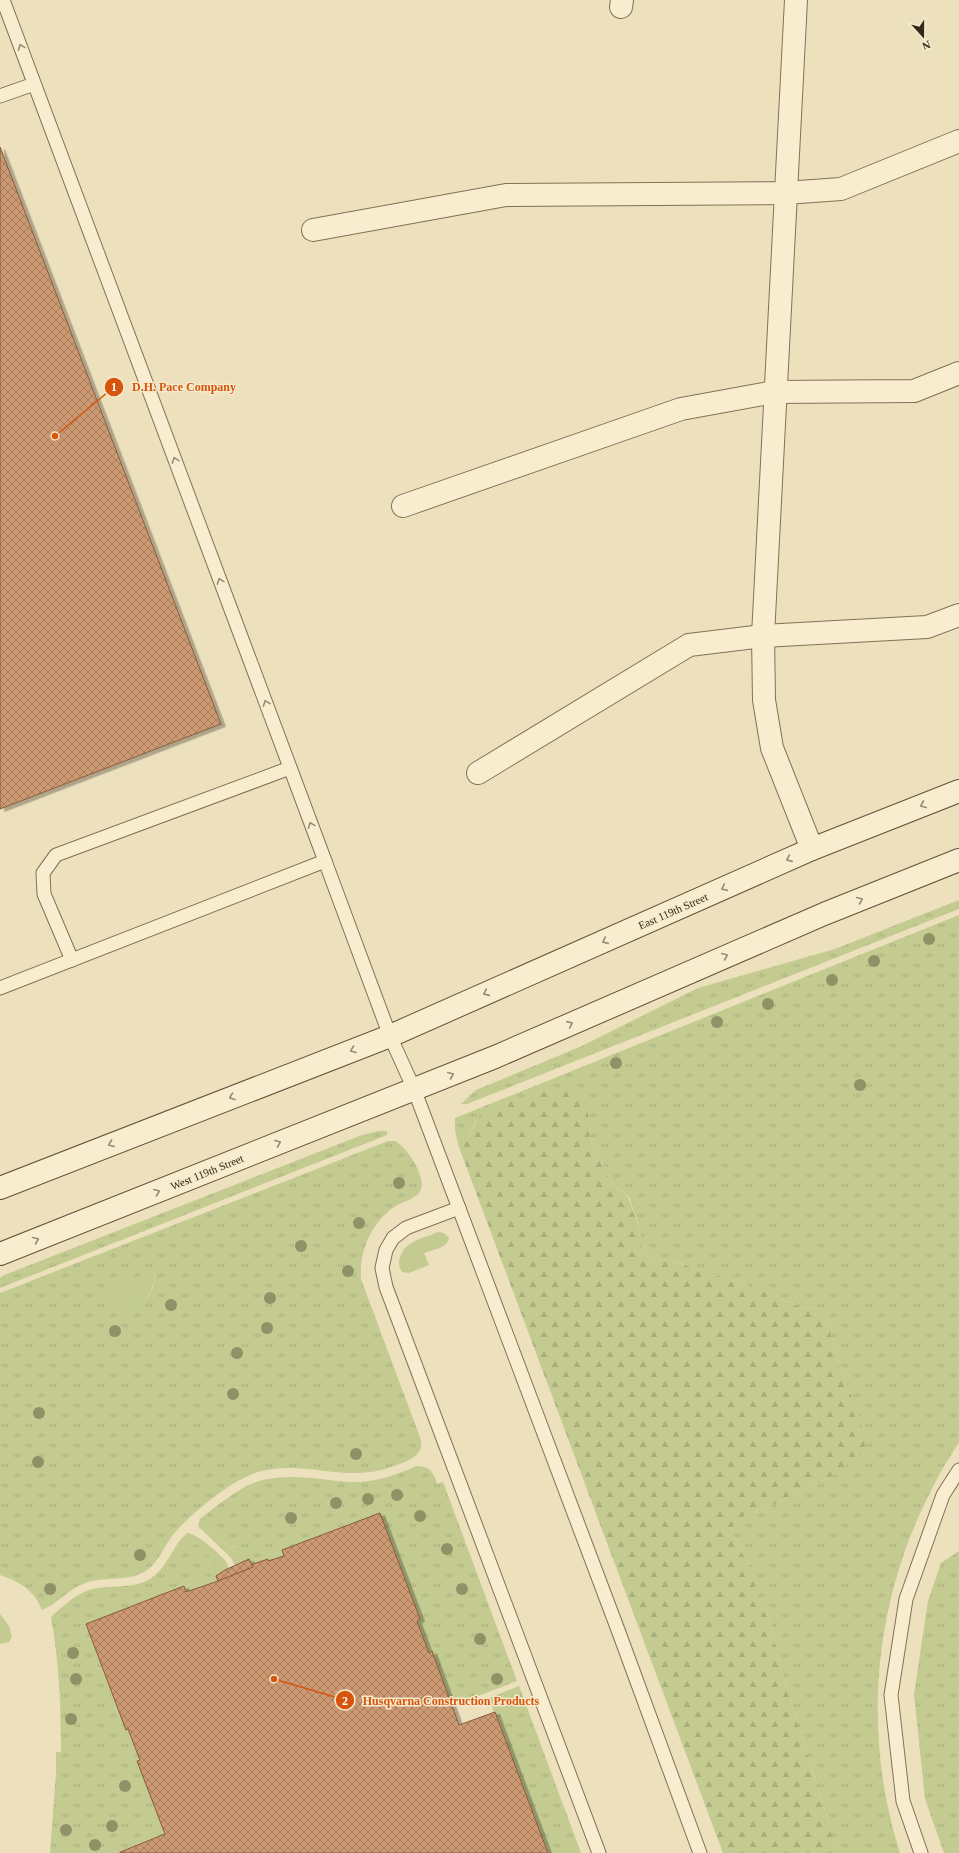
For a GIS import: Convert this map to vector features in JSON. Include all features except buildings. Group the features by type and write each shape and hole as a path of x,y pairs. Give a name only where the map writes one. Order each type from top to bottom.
{"street":[{"path":"796,0 762,636 764,700 772,748 812,849"},
{"path":"313,230 506,195 785,193 841,189 959,141"},
{"path":"403,506 681,409 774,392 914,391 959,373"},
{"path":"478,773 689,645 762,636 927,627 959,615"},
{"name":"East 119th Street","path":"390,1036 812,849 959,791"},
{"path":"414,1089 495,1057 824,914 959,860"},
{"path":"0,1188 390,1036"},
{"name":"West 119th Street","path":"0,1254 414,1089"}],"lane":[{"path":"3,0 390,1036 414,1089 618,1630 700,1853"},
{"path":"0,96 34,84"},
{"path":"72,960 44,894 43,873 56,856 290,768"},
{"path":"0,988 325,862"},
{"path":"459,1208 406,1228 393,1238 386,1250 382,1268 386,1288 599,1853"},
{"path":"921,1853 903,1801 891,1695 906,1599 943,1495 959,1470"}],"green space":[{"path":"959,900 959,909 467,1104 461,1104 476,1090 582,1046 698,988 835,949"},
{"path":"959,915 959,1443 930,1492 905,1550 892,1592 884,1636 879,1679 878,1723 881,1767 889,1810 900,1853 838,1853 776,1653 771,1624 755,1595 755,1571 741,1552 731,1529 742,1517 767,1508 832,1476 857,1409 837,1361 828,1319 819,1309 801,1307 753,1287 682,1264 652,1258 641,1252 641,1231 629,1197 611,1182 589,1136 590,1123 476,1121 467,1139 459,1147 455,1131 455,1118"},
{"path":"556,1087 575,1093 586,1104 590,1123 589,1136 611,1182 628,1197 641,1231 641,1252 652,1258 682,1264 753,1287 801,1307 819,1309 828,1319 837,1361 857,1409 866,1444 859,1456 832,1476 767,1508 742,1517 731,1529 741,1552 755,1571 755,1595 771,1624 776,1653 838,1853 723,1853 459,1147 467,1139 482,1111"},
{"path":"379,1131 387,1131 387,1135 0,1288 0,1278 2,1276 362,1135"},
{"path":"388,1141 395,1141 405,1150 416,1165 422,1182 421,1189 416,1196 394,1207 379,1221 373,1230 364,1249 361,1279 421,1440 419,1452 410,1460 382,1470 350,1473 286,1468 265,1470 251,1475 226,1488 190,1517 172,1536 160,1556 149,1569 130,1577 85,1583 42,1610 31,1592 14,1580 0,1575 0,1293","holes":["153,1272 155,1276 153,1287 149,1296 142,1303 132,1308 98,1294 146,1274"]},
{"path":"438,1232 444,1233 449,1238 443,1246 424,1253 429,1265 409,1273 402,1272 399,1261 402,1252 406,1247"},
{"path":"153,1272 155,1276 148,1297 141,1304 133,1308 125,1310 116,1308 107,1303 98,1294 132,1279"},
{"path":"417,1466 425,1467 430,1470 433,1473 437,1484 443,1482 517,1681 452,1706 432,1652 429,1653 417,1621 420,1619 380,1514 251,1563 249,1557 236,1546 230,1548 212,1531 206,1514 240,1490 255,1482 263,1480 299,1477 358,1482 388,1477"},
{"path":"206,1514 212,1531 230,1548 239,1546 247,1549 251,1562 282,1550 284,1556 268,1561 267,1559 237,1570 231,1558 198,1526 200,1519"},
{"path":"187,1533 196,1536 215,1550 227,1563 230,1572 219,1580 186,1592 184,1587 213,1575 208,1565 211,1557 196,1543 186,1543 180,1540"},
{"path":"180,1540 186,1543 196,1543 211,1557 208,1565 213,1573 212,1576 86,1624 126,1730 128,1729 140,1760 138,1762 165,1834 120,1851 120,1853 50,1853 56,1773 56,1752 61,1752 59,1684 51,1617 73,1598 89,1590 104,1587 135,1585 150,1579 163,1566"},
{"path":"959,1551 959,1853 944,1853 925,1799 914,1694 928,1601 941,1563"},
{"path":"0,1614 9,1626 12,1637 9,1642 0,1644"},
{"path":"519,1686 581,1853 548,1853 494,1712 489,1698"}],"place":[{"name":"D.H. Pace Company","path":"55,436"},
{"name":"Husqvarna Construction Products","path":"274,1679"}]}
